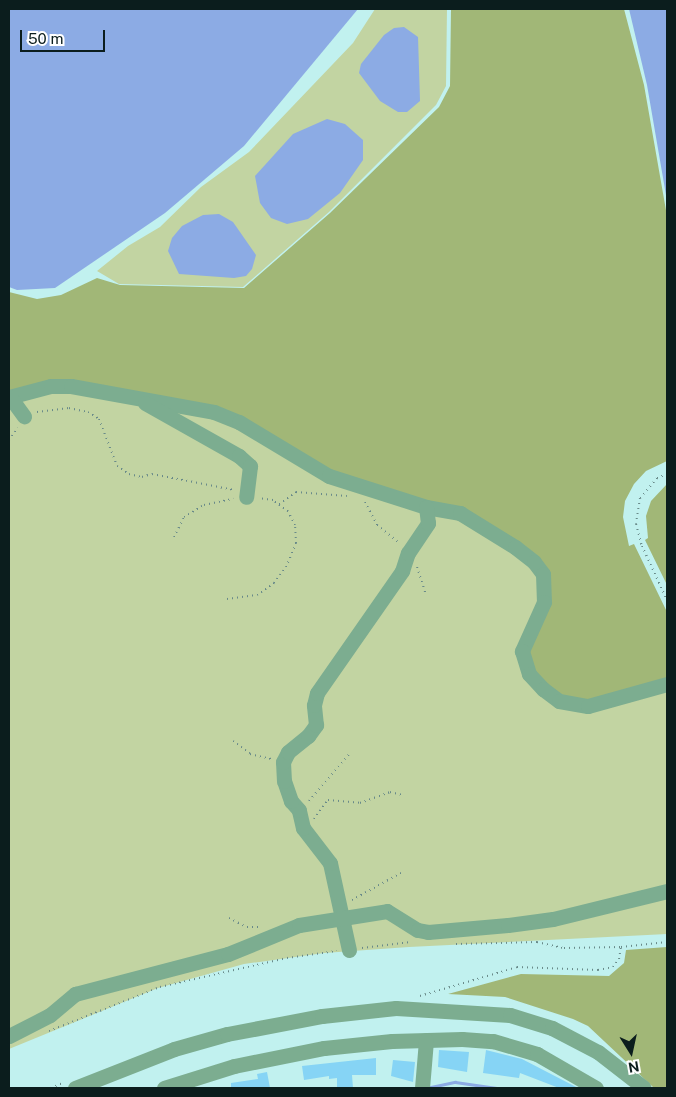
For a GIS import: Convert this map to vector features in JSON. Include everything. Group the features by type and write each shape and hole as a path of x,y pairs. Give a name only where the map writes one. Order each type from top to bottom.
{"street":[{"path":"24,416 9,397 51,386 71,386 214,412 239,422 329,476 426,507 460,513 480,523 534,562 543,574 544,602 525,638 522,659 529,674 559,701 588,706 667,684"},
{"path":"140,400 239,456 250,466 246,495"},
{"path":"349,950 344,920 330,863 303,828 300,816 291,801 284,781 283,762 288,752 308,736 316,725 314,705 317,693 402,570 410,551 428,523 426,507"},
{"path":"9,1036 50,1015 75,994 228,954 299,925 344,920 387,911 418,930 428,932 553,919 667,891"},
{"path":"74,1088 174,1049 227,1034 322,1016 396,1008 510,1016 552,1028 598,1052 644,1088"},
{"path":"422,1088 426,1040"},
{"path":"164,1088 277,1057 366,1044 426,1040 493,1041 518,1048 560,1064 596,1088"}],"path":[{"path":"24,416 51,409 88,412 99,419 116,466 128,474 142,476 152,474 273,500 288,510 295,524 296,543 286,567 274,583 257,595 227,600"},
{"path":"667,474 657,478 640,498 636,524 642,546 667,600"},
{"path":"279,504 296,492 352,496"},
{"path":"174,537 184,517 204,505 246,495"},
{"path":"358,498 364,500 377,525 393,541 410,551 419,568 426,594"},
{"path":"233,741 250,754 283,762"},
{"path":"350,753 300,816 315,819 320,806 328,800 360,803 390,792 403,795"},
{"path":"338,900 348,902 401,874"},
{"path":"44,1034 160,987 287,958 414,942"},
{"path":"454,944 530,942 549,947 621,947 667,942"},
{"path":"417,997 517,967 598,970 613,968 619,959 621,947"}],"green space":[{"path":"375,9 447,9 446,86 436,105 329,212 243,287 119,284 97,271 128,246 160,227 201,187 249,152 353,43"},
{"path":"451,9 624,9 644,85 667,216 667,461 646,471 634,484 625,501 623,517 629,546 634,544 667,612 667,681 586,704 546,688 526,658 547,577 478,520 332,474 245,423 94,388 9,394 9,292 37,299 61,295 97,278 120,285 244,288 330,213 439,107 450,86"},
{"path":"68,388 206,414 486,530 667,687 667,934 324,953 244,964 158,988 9,1049 9,400"},
{"path":"667,484 667,585 645,540 648,538 646,516 651,501"},
{"path":"667,947 667,1088 654,1088 588,1026 573,1019 505,997 448,994 521,974 609,976 624,963 626,950"}],"water":[{"path":"9,9 358,9 244,146 165,213 55,288 17,290 9,287"},
{"path":"629,9 667,9 667,201 647,85"},
{"path":"404,27 418,37 420,101 407,112 398,112 380,101 359,73 361,64 384,35 394,28"},
{"path":"327,119 345,124 363,140 363,160 340,193 308,219 287,224 271,218 260,203 255,176 293,134"},
{"path":"219,214 233,222 256,255 252,269 246,276 234,278 179,274 168,251 172,238 182,226 203,215"}],"building":[{"path":"439,1050 469,1052 467,1072 438,1067"},
{"path":"486,1050 522,1059 578,1088 559,1088 520,1073 519,1078 483,1073"},
{"path":"376,1058 376,1075 352,1075 353,1088 337,1088 337,1078 329,1079 329,1076 304,1080 302,1066"},
{"path":"393,1060 415,1062 413,1082 391,1076"},
{"path":"267,1072 270,1088 231,1088 231,1083 258,1079 257,1074"}],"waterway":[{"path":"426,1088 455,1082 497,1088"}]}
